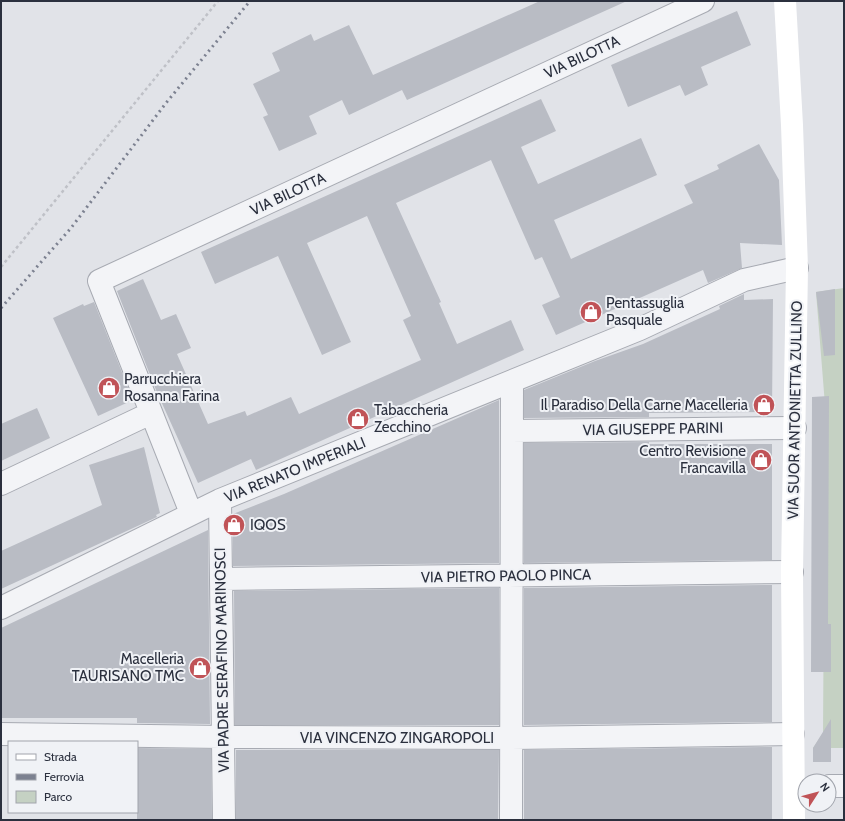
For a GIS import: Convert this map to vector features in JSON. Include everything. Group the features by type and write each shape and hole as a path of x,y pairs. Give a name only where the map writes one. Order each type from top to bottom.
{"main road":[{"name":"VIA SUOR ANTONIETTA ZULLINO","path":"785,1 792,125 796,268 792,572 793,734 798,773"},
{"name":"VIA SUOR ANTONIETTA ZULLINO","path":"794,820 797,800"}],"street":[{"name":"VIA BILOTTA","path":"191,513 99,281 702,1"},
{"name":"VIA RENATO IMPERIALI","path":"1,608 220,500 640,329 744,280 796,268"},
{"path":"511,820 512,382"},
{"path":"1,484 152,413"},
{"name":"VIA GIUSEPPE PARINI","path":"512,431 795,428"},
{"name":"VIA PADRE SERAFINO MARINOSCI","path":"220,500 224,820"},
{"name":"VIA PIETRO PAOLO PINCA","path":"221,579 511,577 792,572"},
{"name":"VIA VINCENZO ZINGAROPOLI","path":"1,734 222,737 512,738 793,734"}],"path":[{"path":"1,267 218,1"}],"green space":[{"path":"844,288 844,748 813,748 823,733 825,405 816,292"}],"building":[{"path":"540,1 627,1 407,100 402,90 349,115 342,100 309,116 317,134 279,151 263,117 268,115 253,84 280,71 272,53 311,34 314,41 349,25 373,75"},
{"path":"737,11 751,45 701,67 708,85 685,96 680,85 628,107 611,65"},
{"path":"541,99 556,131 521,147 538,184 641,138 657,175 554,220 571,259 693,203 684,185 719,169 717,165 759,144 779,180 782,245 740,243 742,268 708,283 703,270 556,335 542,305 560,297 542,257 535,260 491,160 396,203 441,302 439,303 457,344 511,320 524,350 256,470 251,459 198,483 156,390 117,291 143,279 161,320 176,314 191,348 177,354 208,424 245,411 247,416 291,397 299,414 421,360 403,320 411,316 367,216 307,243 351,342 322,355 278,256 215,284 201,252"},
{"path":"835,289 835,355 824,356 816,292"},
{"path":"744,294 744,300 773,299 772,412 649,413 649,417 524,418 524,390 595,361 643,344 720,309 719,306"},
{"path":"94,302 133,400 98,416 53,318 83,304 84,306"},
{"path":"829,396 828,624 831,624 831,672 811,672 812,397"},
{"path":"499,400 499,563 233,566 233,514 284,494"},
{"path":"37,408 50,438 1,461 1,424"},
{"path":"649,442 649,444 772,444 772,560 524,563 524,443"},
{"path":"144,447 160,513 156,515 157,517 1,589 1,551 102,505 89,465"},
{"path":"208,530 210,724 137,723 137,718 1,718 1,628"},
{"path":"772,585 772,722 524,725 524,588"},
{"path":"499,588 499,725 235,725 234,591"},
{"path":"831,719 831,762 813,762 813,748"},
{"path":"772,747 772,820 524,820 524,750"},
{"path":"138,748 211,749 212,820 137,820"},
{"path":"236,750 499,750 498,820 236,820"}],"railway":[{"path":"1,308 71,228 166,103 250,1"}],"place":[{"name":"Pentassuglia Pasquale","path":"591,312"},
{"name":"Parrucchiera Rosanna Farina","path":"109,388"},
{"name":"Il Paradiso Della Carne Macelleria","path":"764,405"},
{"name":"Tabaccheria Zecchino","path":"358,419"},
{"name":"Centro Revisione Francavilla","path":"761,460"},
{"name":"IQOS","path":"234,525"},
{"name":"Macelleria TAURISANO TMC","path":"200,668"}]}
